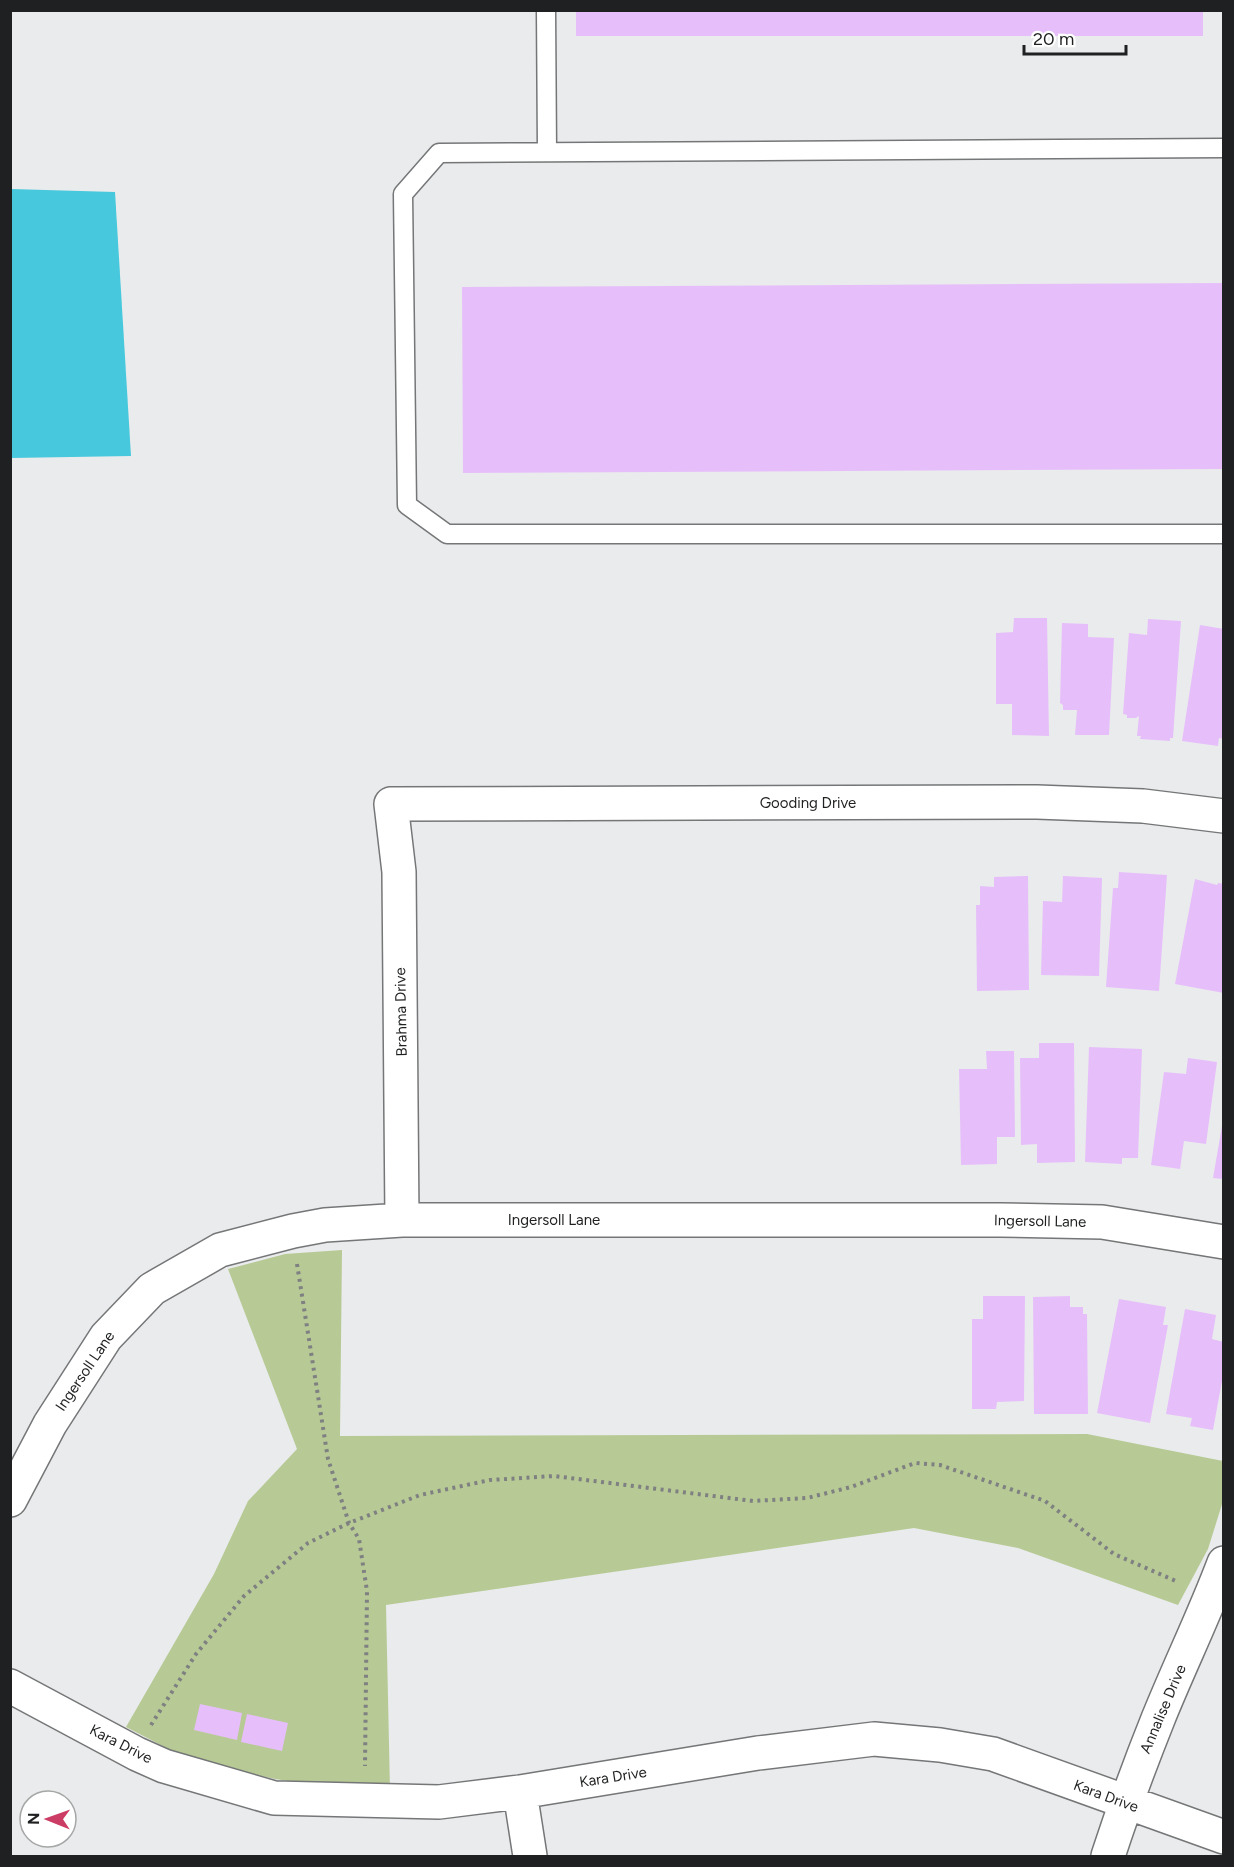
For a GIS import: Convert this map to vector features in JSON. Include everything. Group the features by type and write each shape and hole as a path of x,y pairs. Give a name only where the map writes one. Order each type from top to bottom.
{"street":[{"name":"Gooding Drive","path":"391,804 1037,802 1143,806 1224,816"},
{"name":"Brahma Drive","path":"391,804 399,872 402,1220"},
{"name":"Ingersoll Lane","path":"10,1500 50,1424 106,1337 152,1289 220,1250 293,1231 325,1225 402,1220 1091,1222 1194,1235 1224,1242"},
{"name":"Annalise Drive","path":"1108,1857 1125,1803 1158,1719 1224,1563"},
{"name":"Kara Drive","path":"10,1686 164,1766 274,1798 439,1802 520,1792 758,1753 874,1739 940,1744 993,1754 1224,1837"},
{"path":"520,1792 530,1857"}],"lane":[{"path":"546,10 547,152"},
{"path":"1224,148 439,153 403,194 407,505 447,534 1224,534"}],"path":[{"path":"297,1261 328,1459 350,1523 359,1539 367,1592 365,1776"},
{"path":"151,1726 196,1654 244,1596 308,1543 350,1523 420,1495 490,1480 554,1476 753,1501 807,1498 851,1487 915,1463 940,1465 1045,1501 1114,1554 1178,1582"}],"green space":[{"path":"342,1250 340,1436 1087,1434 1223,1461 1223,1501 1208,1549 1178,1605 1018,1548 914,1528 386,1605 390,1790 328,1787 275,1779 188,1759 126,1727 214,1574 248,1501 297,1449 228,1269 285,1254"}],"water":[{"path":"11,189 115,192 131,456 11,458"}],"building":[{"path":"576,10 1203,10 1203,36 576,36"},
{"path":"1224,283 1224,469 463,473 462,287"},
{"path":"1014,618 1047,618 1049,736 1012,735 1012,704 996,704 996,633 1013,632"},
{"path":"1148,619 1181,621 1173,738 1170,738 1170,741 1140,739 1141,736 1137,736 1139,716 1127,718 1127,715 1123,714 1129,633 1147,635"},
{"path":"1062,623 1088,624 1088,637 1114,638 1109,735 1075,735 1077,710 1063,710 1063,705 1060,703"},
{"path":"1200,625 1224,629 1224,739 1219,738 1218,746 1182,741"},
{"path":"1119,872 1167,875 1159,991 1106,987 1113,888 1118,888"},
{"path":"1028,876 1029,990 977,991 976,905 980,905 980,886 994,887 994,877"},
{"path":"1063,876 1102,878 1099,976 1041,975 1043,901 1062,902"},
{"path":"1195,879 1217,885 1218,883 1224,884 1222,910 1224,911 1224,993 1175,984"},
{"path":"1039,1043 1074,1043 1075,1162 1037,1163 1037,1144 1021,1145 1020,1058 1039,1058"},
{"path":"1089,1047 1142,1049 1138,1158 1122,1158 1122,1164 1085,1162"},
{"path":"986,1051 1014,1051 1015,1137 997,1137 997,1164 961,1165 959,1069 987,1069"},
{"path":"1188,1058 1217,1062 1206,1144 1184,1141 1180,1169 1151,1165 1164,1072 1186,1074"},
{"path":"1222,1126 1224,1126 1224,1179 1213,1178"},
{"path":"983,1296 1025,1296 1024,1401 997,1402 996,1409 972,1409 972,1319 983,1319"},
{"path":"1070,1296 1070,1307 1083,1307 1083,1314 1087,1314 1088,1414 1034,1414 1033,1297"},
{"path":"1119,1299 1166,1307 1163,1325 1168,1325 1150,1423 1097,1413"},
{"path":"1185,1309 1216,1315 1212,1339 1224,1342 1224,1370 1213,1430 1190,1426 1192,1418 1166,1414"},
{"path":"200,1704 242,1713 237,1740 194,1730"},
{"path":"247,1714 288,1723 282,1751 241,1742"}]}
